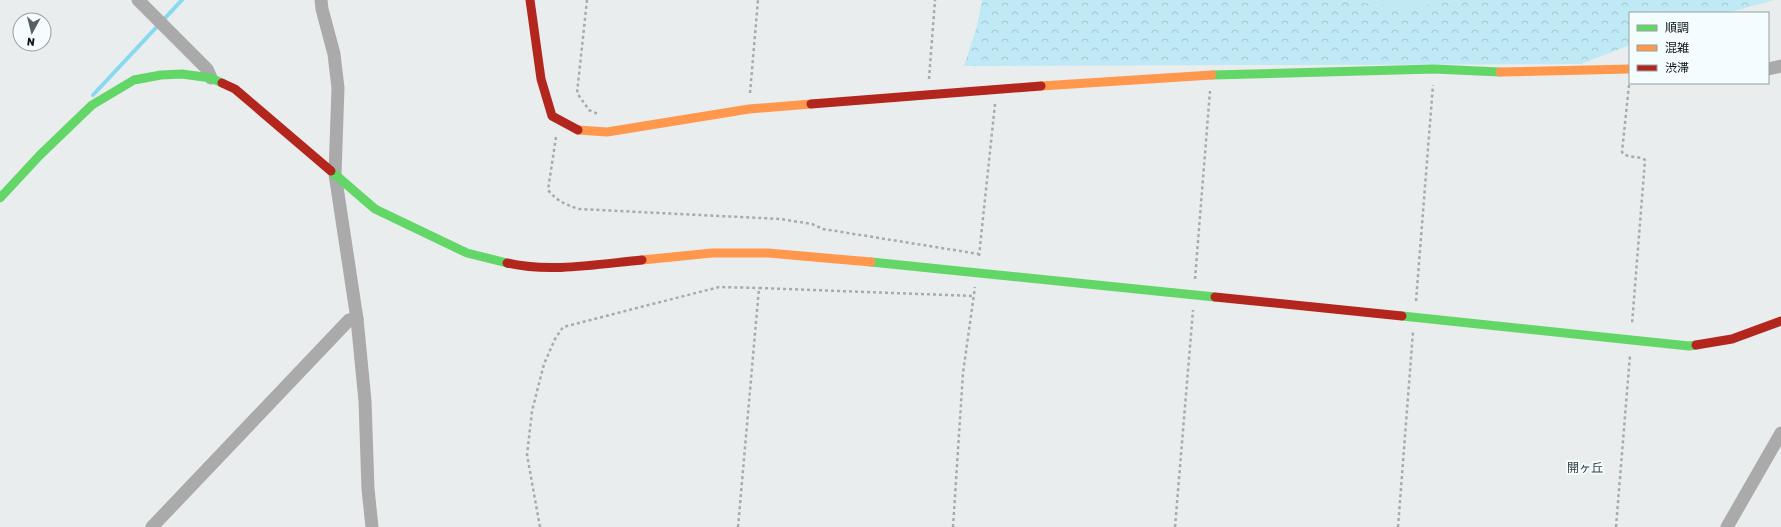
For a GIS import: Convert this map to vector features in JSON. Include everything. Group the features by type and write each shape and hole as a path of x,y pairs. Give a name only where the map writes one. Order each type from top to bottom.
{"street":[{"path":"138,0 207,69 211,78"},
{"path":"321,0 334,54 338,88 335,174 357,319 365,401 368,489 372,527"},
{"path":"530,0 541,79 552,116 577,130 607,132 749,110 928,94 1212,75 1434,69 1514,73 1629,69"},
{"path":"1769,69 1781,66"},
{"path":"0,198 40,155 92,105 134,80 161,75 182,74 211,78 235,89 375,209 467,253 517,265 570,267 712,253 768,253 978,272 1689,346 1732,339 1781,321"},
{"path":"152,527 349,320 357,319"},
{"path":"1727,527 1781,433"}],"path":[{"path":"587,0 576,92 589,110 604,115"},
{"path":"749,110 758,0"},
{"path":"928,94 935,0"},
{"path":"1398,527 1434,69"},
{"path":"1616,527 1644,160 1641,158 1626,156 1622,152 1629,80"},
{"path":"953,527 963,373 978,272 996,89"},
{"path":"559,120 548,190 555,199 565,205 579,210 780,219 812,224 823,229 979,254"},
{"path":"540,527 526,455 532,411 544,364 554,339 563,327 719,287 974,296"},
{"path":"738,527 759,288"}],"green space":[{"path":"982,0 1340,0 1405,8 1459,0 1774,0 1731,12 1629,12 1629,45 1581,64 964,66 977,26"},
{"path":"1340,0 1459,0 1405,8"}],"waterway":[{"path":"93,95 182,0"}],"traffic: fast":[{"path":"1212,75 1434,69 1500,72"},
{"path":"0,198 40,155 92,105 134,80 161,75 182,74 211,78 222,83"},
{"path":"331,171 375,209 467,253 507,263"},
{"path":"871,262 1215,297"},
{"path":"1402,316 1689,346 1696,345"}],"traffic: slow":[{"path":"1500,72 1629,69"},
{"path":"1041,86 1212,75"},
{"path":"578,130 607,132 749,109 811,104"},
{"path":"642,260 712,253 768,253 871,262"}],"traffic: jam":[{"path":"530,0 541,79 552,116 578,130"},
{"path":"222,83 235,89 331,171"},
{"path":"811,104 1041,86"},
{"path":"507,263 523,266 557,268 642,260"},
{"path":"1215,297 1402,316"},
{"path":"1696,345 1732,339 1781,321"}],"district":[{"name":"開ヶ丘","path":"1585,468"}]}
